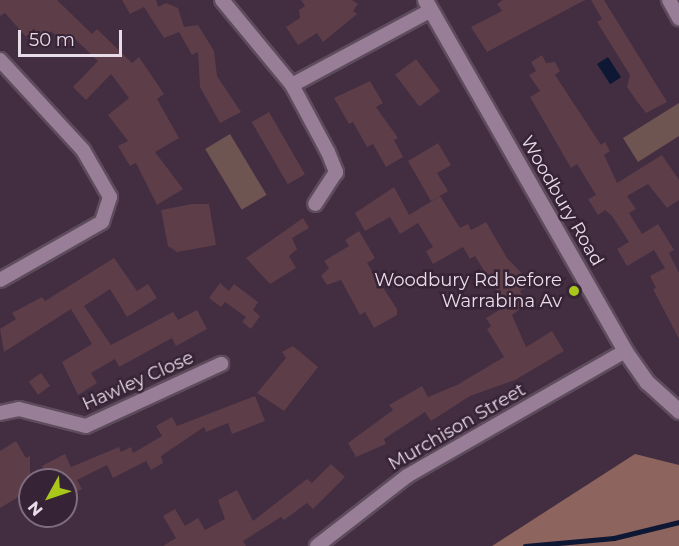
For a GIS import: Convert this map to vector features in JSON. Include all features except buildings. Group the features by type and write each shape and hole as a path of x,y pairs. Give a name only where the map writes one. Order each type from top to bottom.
{"street":[{"path":"222,0 292,85 336,172 315,204"},
{"path":"669,0 679,18"},
{"path":"292,85 430,4"},
{"name":"Woodbury Road","path":"430,4 625,351 647,382 679,411"},
{"path":"0,60 83,150 104,182 110,197 102,222 0,280"},
{"name":"Murchison Street","path":"317,546 407,476 625,351"},
{"name":"Hawley Close","path":"0,413 19,408 86,426 221,364"}],"shaded area":[{"path":"679,103 679,136 638,162 623,138"},
{"path":"230,134 267,195 242,210 205,149"},
{"path":"635,454 679,465 679,546 492,546"}],"water":[{"path":"608,57 621,77 610,84 597,64"}],"waterway":[{"path":"525,546 614,538 679,522"}],"place":[{"name":"Woodbury Rd before Warrabina Av","path":"574,291"}]}
